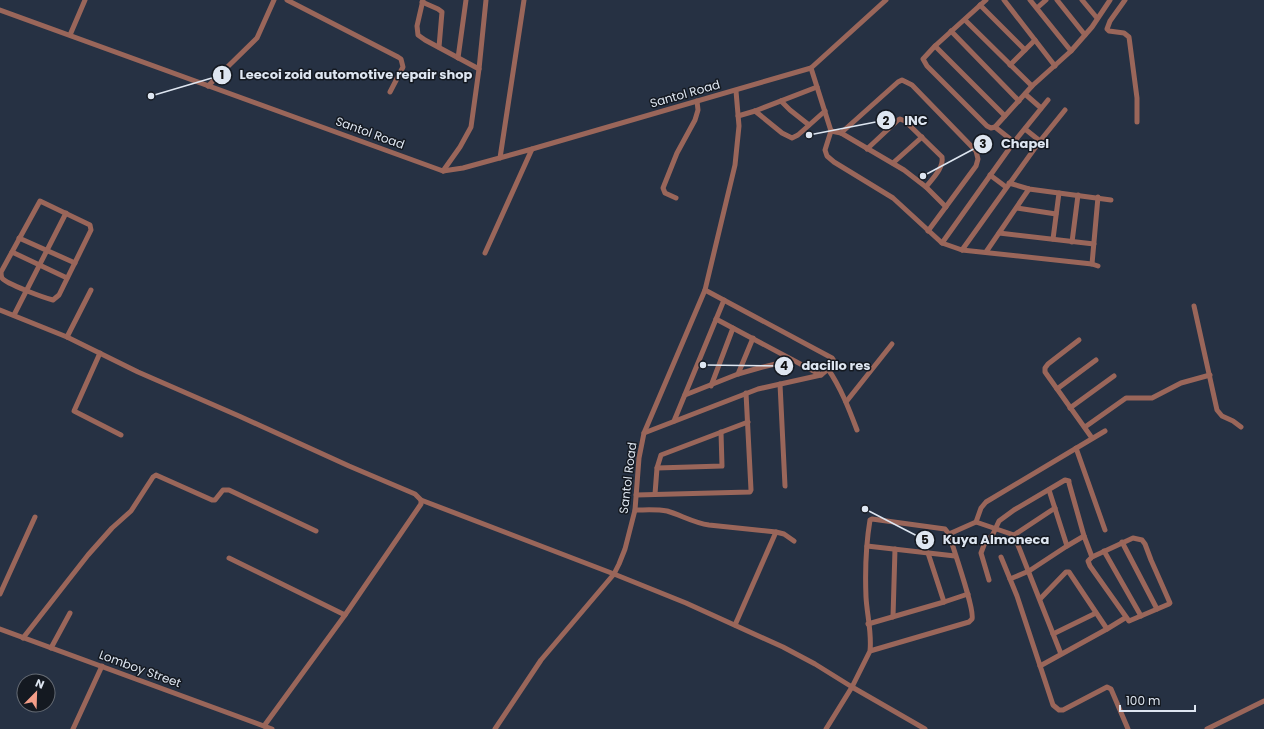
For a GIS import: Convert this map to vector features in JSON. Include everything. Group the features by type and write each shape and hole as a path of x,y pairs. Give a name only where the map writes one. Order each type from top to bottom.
{"street":[{"path":"70,35 85,0"},
{"path":"208,86 257,38 274,0"},
{"path":"287,0 401,59 403,67 402,71 390,92"},
{"path":"458,58 466,0"},
{"path":"443,172 468,134 471,126 479,69 486,0"},
{"path":"500,158 524,0"},
{"path":"736,91 811,68 886,0"},
{"path":"986,0 935,46 923,60 927,66 987,126 995,128 1014,142"},
{"path":"1004,0 1055,66"},
{"path":"1030,0 1071,51"},
{"path":"1037,8 1046,0"},
{"path":"1057,0 1085,35"},
{"path":"1082,0 1097,18"},
{"path":"995,128 1032,86 1071,51 1085,35 1110,0"},
{"path":"1125,0 1110,20 1107,29 1109,31 1124,33 1129,37 1137,98 1137,122"},
{"path":"439,47 442,12 422,1 417,32 425,40 479,69"},
{"path":"980,5 1025,50"},
{"name":"Santol Road","path":"0,10 405,156 443,172 500,158 736,91 738,116 735,165 730,190 705,290 644,433 639,458 635,510 625,549 614,574 541,660 495,729"},
{"path":"965,20 1032,86"},
{"path":"952,32 1018,101"},
{"path":"1010,65 1035,40"},
{"path":"935,46 1005,116"},
{"path":"811,68 831,131 825,150 830,158 893,198 942,242 962,250 1092,264 1098,266"},
{"path":"841,133 902,80 907,82 976,151 978,156 976,166 928,231"},
{"path":"738,116 755,112 817,87"},
{"path":"1025,94 1041,108"},
{"path":"942,242 1014,142 1048,100"},
{"path":"676,198 665,192 663,188 678,153 695,120 697,113 697,101"},
{"path":"781,101 809,125"},
{"path":"962,250 1040,141 1065,110"},
{"path":"755,112 782,133 790,137 795,137 825,111"},
{"path":"867,149 900,119 905,121 943,159 940,168 926,188"},
{"path":"1024,129 1040,141"},
{"path":"831,131 841,133 893,163 912,176 946,207"},
{"path":"893,163 922,137"},
{"path":"485,253 532,149"},
{"path":"990,175 1008,185 1111,200"},
{"path":"986,252 1029,189"},
{"path":"1053,239 1059,193"},
{"path":"1072,242 1078,195"},
{"path":"1092,264 1098,197"},
{"path":"40,201 90,225 91,227 91,230 59,295 53,300 26,291 2,278 2,272 19,238 40,201"},
{"path":"1017,208 1056,214"},
{"path":"14,316 66,213"},
{"path":"999,233 1094,244"},
{"path":"19,238 75,263"},
{"path":"12,252 67,278"},
{"path":"67,337 91,290"},
{"path":"644,433 767,386 821,375 834,361 832,358 705,290"},
{"path":"674,421 724,300"},
{"path":"1194,306 1219,413 1224,417 1233,420 1241,427"},
{"path":"0,310 67,337 349,466 415,494 421,500 614,574 735,625 783,647 815,664 925,729"},
{"path":"716,319 821,375"},
{"path":"711,386 733,328"},
{"path":"738,374 752,338"},
{"path":"1079,340 1045,368 1046,374 1092,438"},
{"path":"846,402 892,344"},
{"path":"100,353 74,411 121,435"},
{"path":"685,395 711,386 738,374 792,360"},
{"path":"1057,389 1096,360"},
{"path":"828,369 836,381 846,402 857,430"},
{"path":"1070,408 1114,376"},
{"path":"1085,427 1126,398 1152,398 1181,383 1210,376"},
{"path":"780,384 785,486"},
{"path":"636,495 750,492 746,393"},
{"path":"655,494 657,468 660,455 664,452 748,422"},
{"path":"976,522 983,505 1105,431"},
{"path":"657,468 722,466 721,432"},
{"path":"1076,448 1105,530"},
{"path":"23,638 88,555 112,528 131,511 156,475 212,500 215,500 223,490 229,490 316,530"},
{"path":"989,580 981,553 999,522 1014,510 1066,480 1068,481 1084,536 1092,557"},
{"path":"1048,490 1067,546"},
{"path":"264,726 345,615 420,504 421,500"},
{"path":"1014,535 1055,508"},
{"path":"635,510 660,510 702,524 776,532 784,534 794,541"},
{"path":"0,594 35,517"},
{"path":"826,729 852,687 870,652 871,643 866,595 870,520 872,519 942,528 947,530 968,594 973,618 971,621 870,652"},
{"path":"949,534 976,522 1014,535 1061,654"},
{"path":"735,625 776,532"},
{"path":"1010,579 1029,572 1084,536"},
{"path":"1133,538 1142,540 1170,602 1130,621 1125,618 1088,561 1092,557 1104,551 1133,538"},
{"path":"1122,542 1157,609"},
{"path":"868,546 955,556"},
{"path":"893,617 895,549"},
{"path":"1104,551 1142,616"},
{"path":"928,553 944,602"},
{"path":"229,558 345,615"},
{"path":"1002,558 1053,705 1056,709 1063,710 1109,687 1128,729"},
{"path":"1040,599 1066,572 1069,572 1107,629"},
{"path":"868,624 968,594"},
{"path":"51,648 70,613"},
{"path":"1053,634 1096,613"},
{"path":"1040,666 1125,618"},
{"name":"Lomboy Street","path":"0,629 272,729"},
{"path":"73,729 102,666"},
{"path":"1207,729 1264,701"}],"place":[{"name":"Leecoi zoid automotive repair shop","path":"151,96"},
{"name":"INC","path":"809,135"},
{"name":"Chapel","path":"923,176"},
{"name":"dacillo res","path":"703,365"},
{"name":"Kuya Almoneca","path":"865,509"}]}
